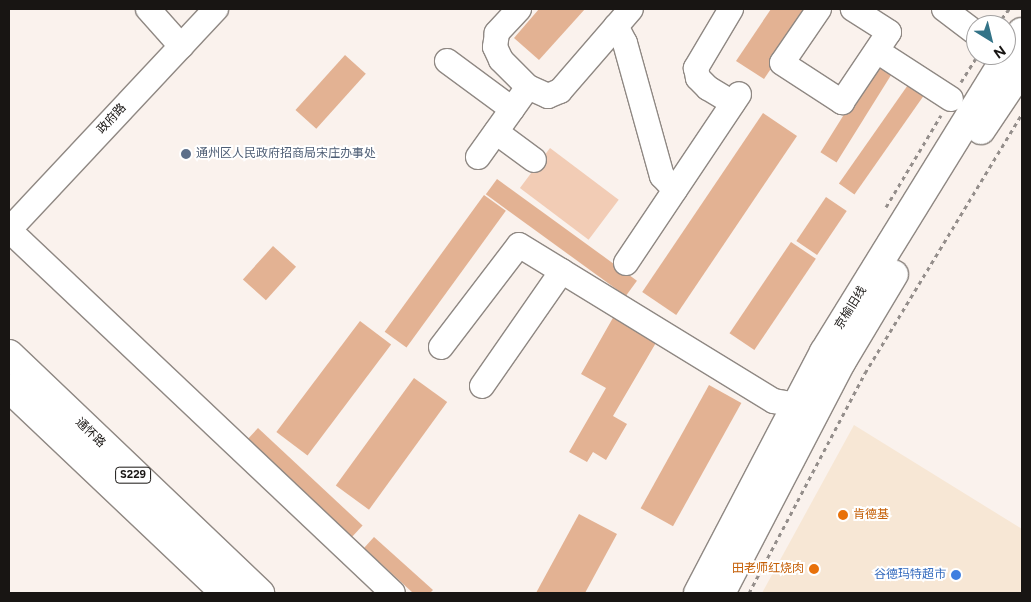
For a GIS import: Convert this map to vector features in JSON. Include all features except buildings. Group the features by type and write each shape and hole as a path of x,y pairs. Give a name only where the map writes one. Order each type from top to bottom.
{"main road":[{"name":"京榆旧线","path":"698,593 824,352 999,65"},
{"name":"京榆旧线","path":"721,593 842,361 977,136 1022,69"},
{"name":"通怀路","path":"9,354 260,593"},
{"name":"通怀路","path":"9,388 225,593"}],"street":[{"path":"148,9 181,46"},
{"name":"政府路","path":"9,230 216,9"},
{"path":"519,9 497,34 495,48 500,60 528,87 548,96 560,91 624,18"},
{"path":"626,263 736,99 703,83 698,78 696,68 731,9"},
{"path":"819,9 782,63 842,102 889,32 853,9"},
{"path":"944,9 966,25"},
{"path":"624,18 625,43 662,176 674,190"},
{"path":"877,51 951,99"},
{"path":"447,61 512,110"},
{"path":"478,157 528,87"},
{"path":"496,132 534,160"},
{"path":"9,230 393,593"},
{"path":"441,347 519,245 774,400 797,405"},
{"path":"482,386 562,271"}],"path":[{"path":"749,593 865,373 1022,114"}],"shaded area":[{"path":"550,148 619,200 589,240 520,188"},
{"path":"854,425 1022,529 1022,593 762,593"}],"place":[{"name":"通州区人民政府招商局宋庄办事处","path":"186,154"},
{"name":"肯德基","path":"843,515"},
{"name":"田老师红烧肉","path":"814,569"},
{"name":"谷德玛特超市","path":"956,575"}]}
